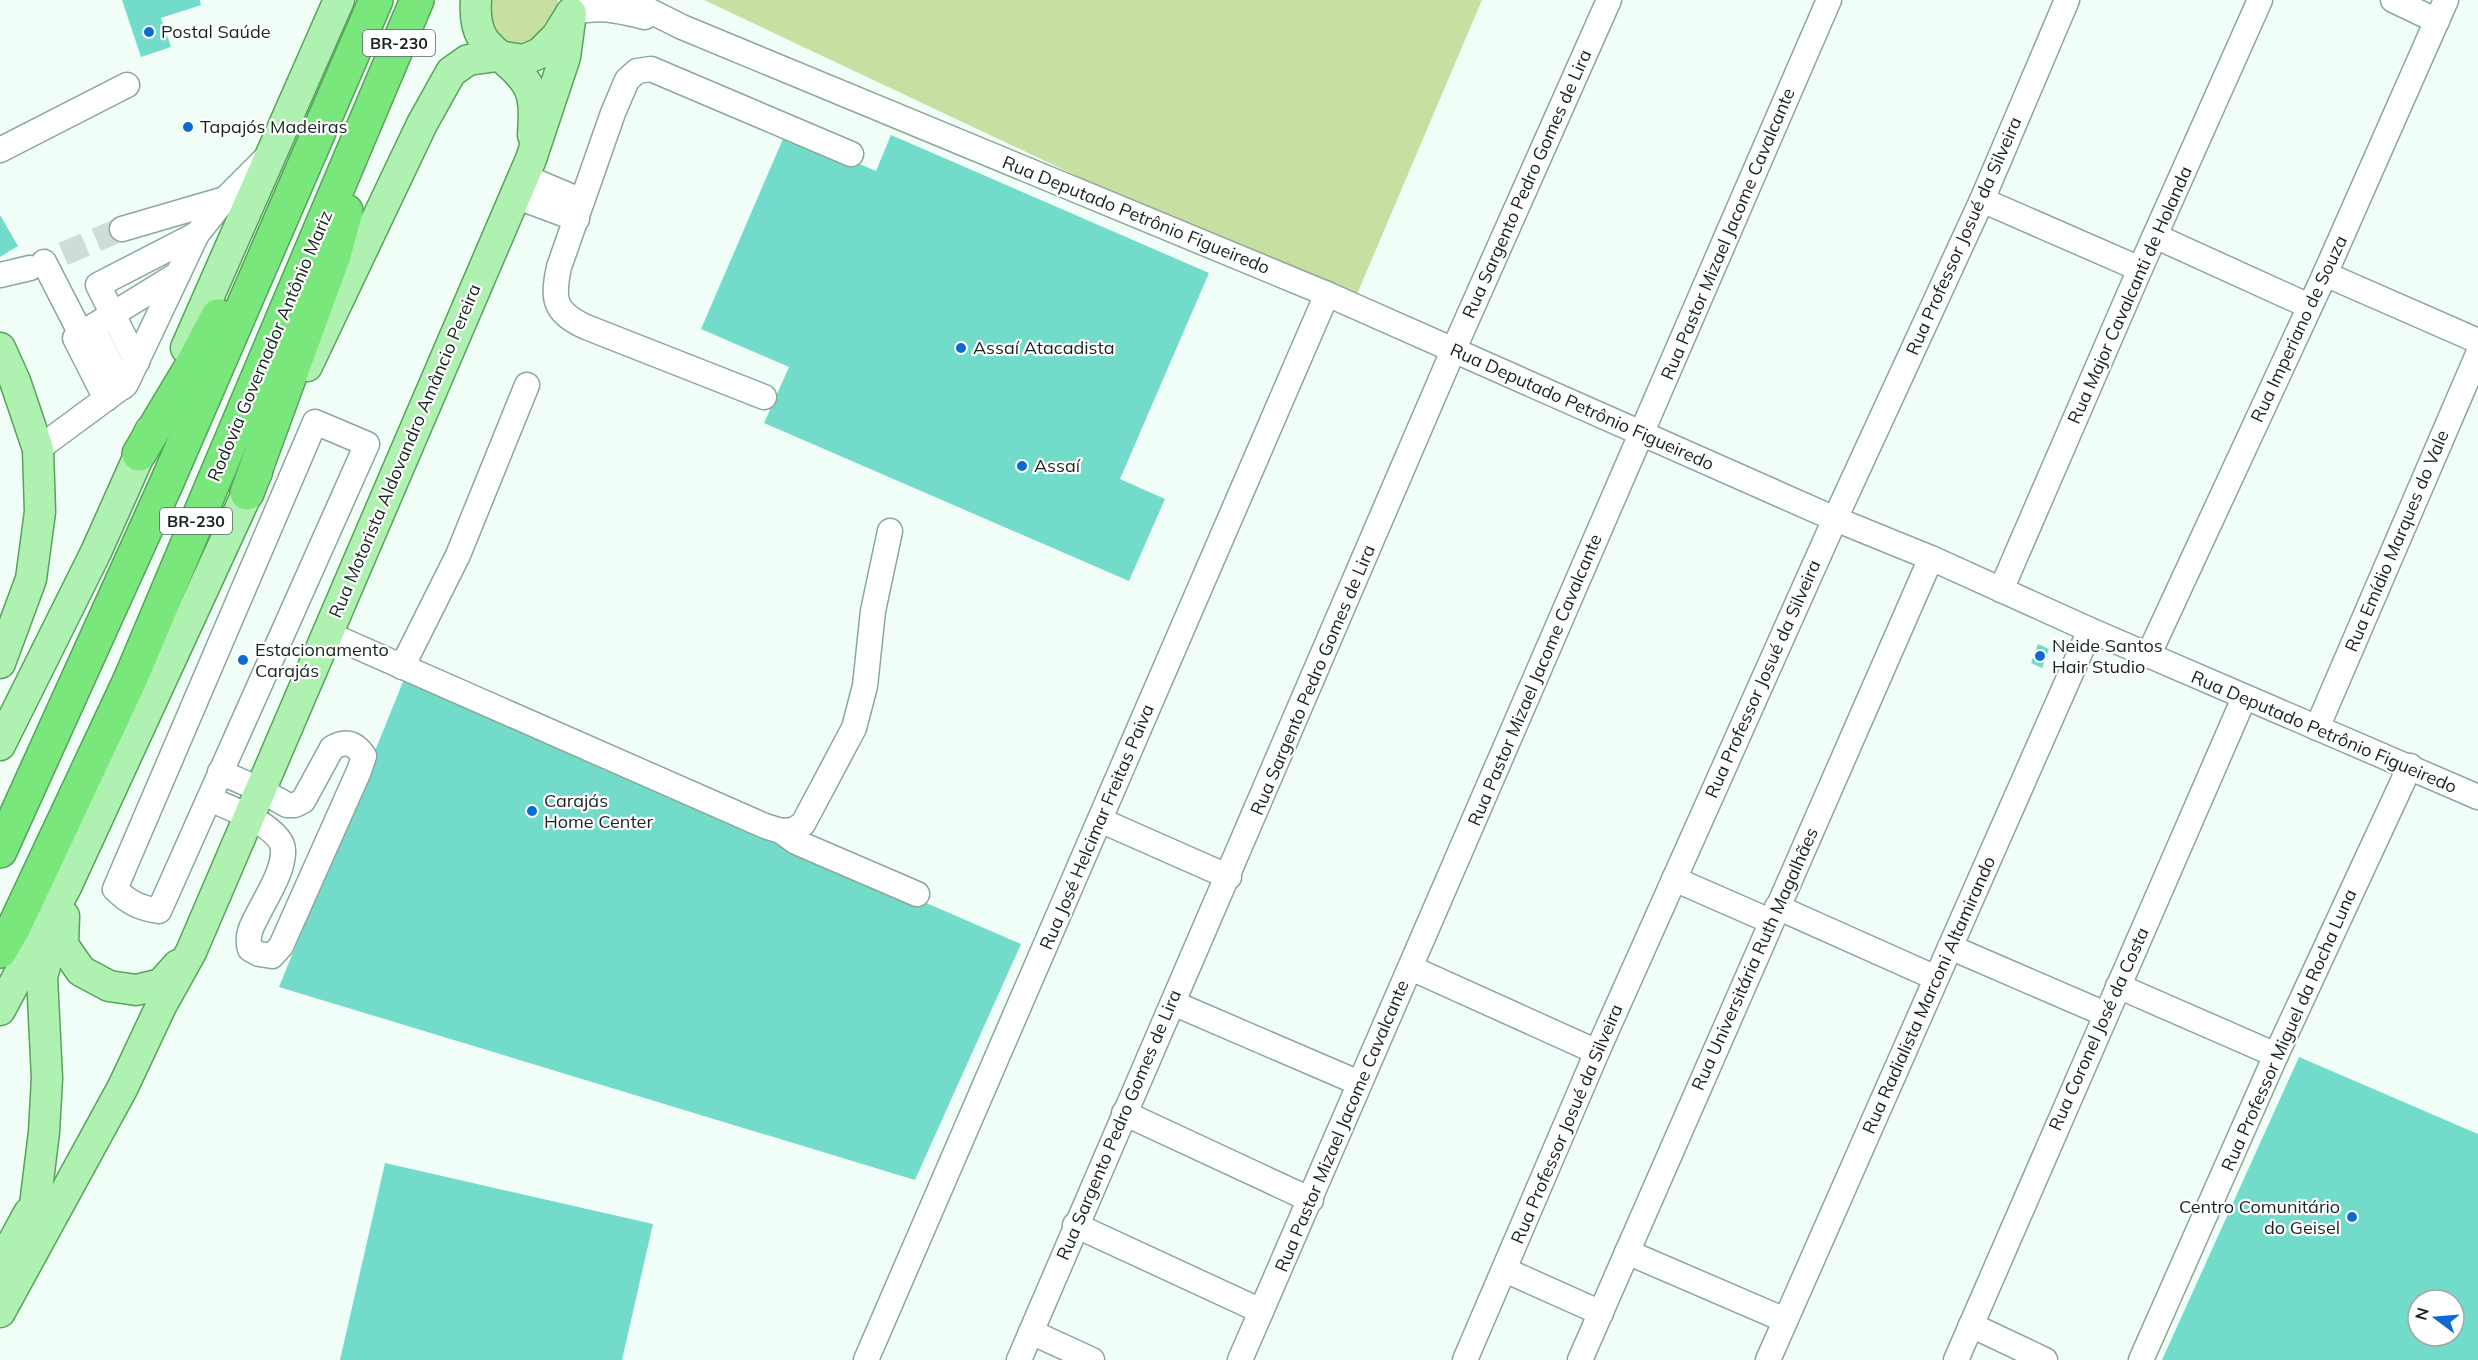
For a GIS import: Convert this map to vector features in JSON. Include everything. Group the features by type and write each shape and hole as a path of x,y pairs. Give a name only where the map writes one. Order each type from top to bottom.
{"highway":[{"name":"BR-230","path":"0,850 167,482 376,0"},
{"name":"Rodovia Governador Antônio Mariz","path":"0,951 14,927 130,680 417,0"},
{"path":"247,493 334,255 381,85"},
{"path":"139,454 190,369 334,97"}],"main road":[{"path":"0,745 96,552 339,0"},
{"name":"Rua Motorista Aldovandro Amâncio Pereira","path":"476,0 477,28 485,43 518,73 528,86 533,102 523,177"},
{"path":"247,493 422,124 451,72 468,60 497,56 524,60 540,53 557,36 571,7"},
{"name":"Rua Motorista Aldovandro Amâncio Pereira","path":"0,1312 123,1087 161,1006 190,952 523,177 565,57 571,7"},
{"path":"0,348 15,381 38,449 40,512 30,579 0,663"},
{"name":"BR-230","path":"66,887 247,493"},
{"path":"66,887 63,945 81,971 109,986 135,990 160,984 190,952"},
{"path":"0,1011 66,887"},
{"path":"29,1258 33,1206 44,1132 47,1078 42,977 66,887"},
{"name":"Rua Motorista Aldovandro Amâncio Pereira","path":"0,1266 108,1079 161,1006"}],"street":[{"name":"Rua Deputado Petrônio Figueiredo","path":"628,0 682,27 1327,294 1835,519 1931,558 2244,698 2410,766 2475,788"},
{"name":"Rua Sargento Pedro Gomes de Lira","path":"1019,1360 1075,1225 1228,877 1453,351 1609,0"},
{"name":"Rua Pastor Mizael Jacome Cavalcante","path":"1240,1360 1829,0"},
{"name":"Rua Professor Josué da Silveira","path":"1465,1360 1597,1052 1835,519 1982,200 2067,0"},
{"name":"Rua Major Cavalcanti de Holanda","path":"2001,590 2260,0"},
{"path":"2393,0 2441,11"},
{"name":"Rua Deputado Petrônio Figueiredo","path":"571,7 610,8 682,27"},
{"name":"Rua Imperiano de Souza","path":"2148,656 2325,274 2441,11"},
{"path":"764,397 567,318 558,307 554,289 559,267 613,113 627,80 637,71 651,69 851,154"},
{"path":"0,150 127,85"},
{"path":"38,449 114,393 137,362 197,234 225,199 271,153"},
{"path":"523,177 580,210"},
{"path":"122,229 225,199"},
{"path":"1982,200 2140,269"},
{"path":"137,362 98,285 197,234"},
{"path":"2156,236 2309,306"},
{"path":"0,275 37,265 86,331 114,393"},
{"path":"86,331 178,274"},
{"path":"2325,274 2478,341"},
{"name":"Rua José Helcimar Freitas Paiva","path":"866,1360 1327,294"},
{"name":"Rua Emídio Marques do Vale","path":"2317,728 2478,354"},
{"path":"402,666 458,555 527,385"},
{"path":"315,422 368,444 220,772 159,911 142,908 127,901 115,889 315,422"},
{"path":"781,831 793,830 803,824 854,728 865,686 873,611 890,531"},
{"name":"Rua Universitária Ruth Magalhães","path":"1580,1360 1773,914 1931,558"},
{"name":"Rua Radialista Marconi Altamirando","path":"1768,1360 2090,630"},
{"path":"326,633 781,831 796,842 917,894"},
{"name":"Rua Coronel José da Costa","path":"1956,1360 2244,698"},
{"path":"209,799 249,816 278,836 283,849 281,865 253,924 248,941 250,949 259,954 272,956 281,946 364,756 351,744 341,743 332,748 303,801 296,805 287,805 259,789 220,772"},
{"name":"Rua Professor Miguel da Rocha Luna","path":"2141,1360 2276,1055 2410,766"},
{"path":"1100,820 1228,877"},
{"path":"1674,879 1773,914 1936,978"},
{"path":"1950,947 2105,1014"},
{"path":"1411,968 1597,1052"},
{"path":"2118,986 2276,1055"},
{"path":"1173,1003 1359,1083"},
{"path":"1124,1113 1311,1200"},
{"path":"1075,1225 1261,1311"},
{"path":"1628,1252 1785,1320"},
{"path":"1505,1270 1601,1313"},
{"path":"1971,1325 2045,1360"},
{"path":"1030,1332 1092,1360"}],"green space":[{"path":"486,0 558,0 554,17 540,36 518,48 493,36"},
{"path":"704,0 1482,0 1352,306"}],"building":[{"name":"Postal Saúde","path":"122,0 200,0 201,5 161,18 171,47 141,57"},
{"name":"Assaí Atacadista","path":"786,132 876,171 891,135 1209,273 1120,479 1165,499 1129,581 764,423 789,367 701,329"},
{"path":"0,215 18,246 0,257"},
{"name":"Neide Santos Hair Studio","path":"2038,644 2049,649 2042,668 2031,663"},
{"name":"Carajás Home Center","path":"405,677 1021,944 915,1180 279,987"},
{"name":"Centro Comunitário do Geisel","path":"2299,1057 2478,1134 2478,1360 2162,1360"},
{"path":"385,1163 653,1224 622,1360 340,1360"}],"tunnel":[{"path":"30,268 122,229"}],"place":[{"name":"Postal Saúde","path":"149,32"},
{"name":"Tapajós Madeiras","path":"188,127"},
{"name":"Assaí Atacadista","path":"961,348"},
{"name":"Assaí","path":"1022,466"},
{"name":"Neide Santos Hair Studio","path":"2040,656"},
{"name":"Estacionamento Carajás","path":"243,660"},
{"name":"Carajás Home Center","path":"532,811"},
{"name":"Centro Comunitário do Geisel","path":"2352,1217"}]}
